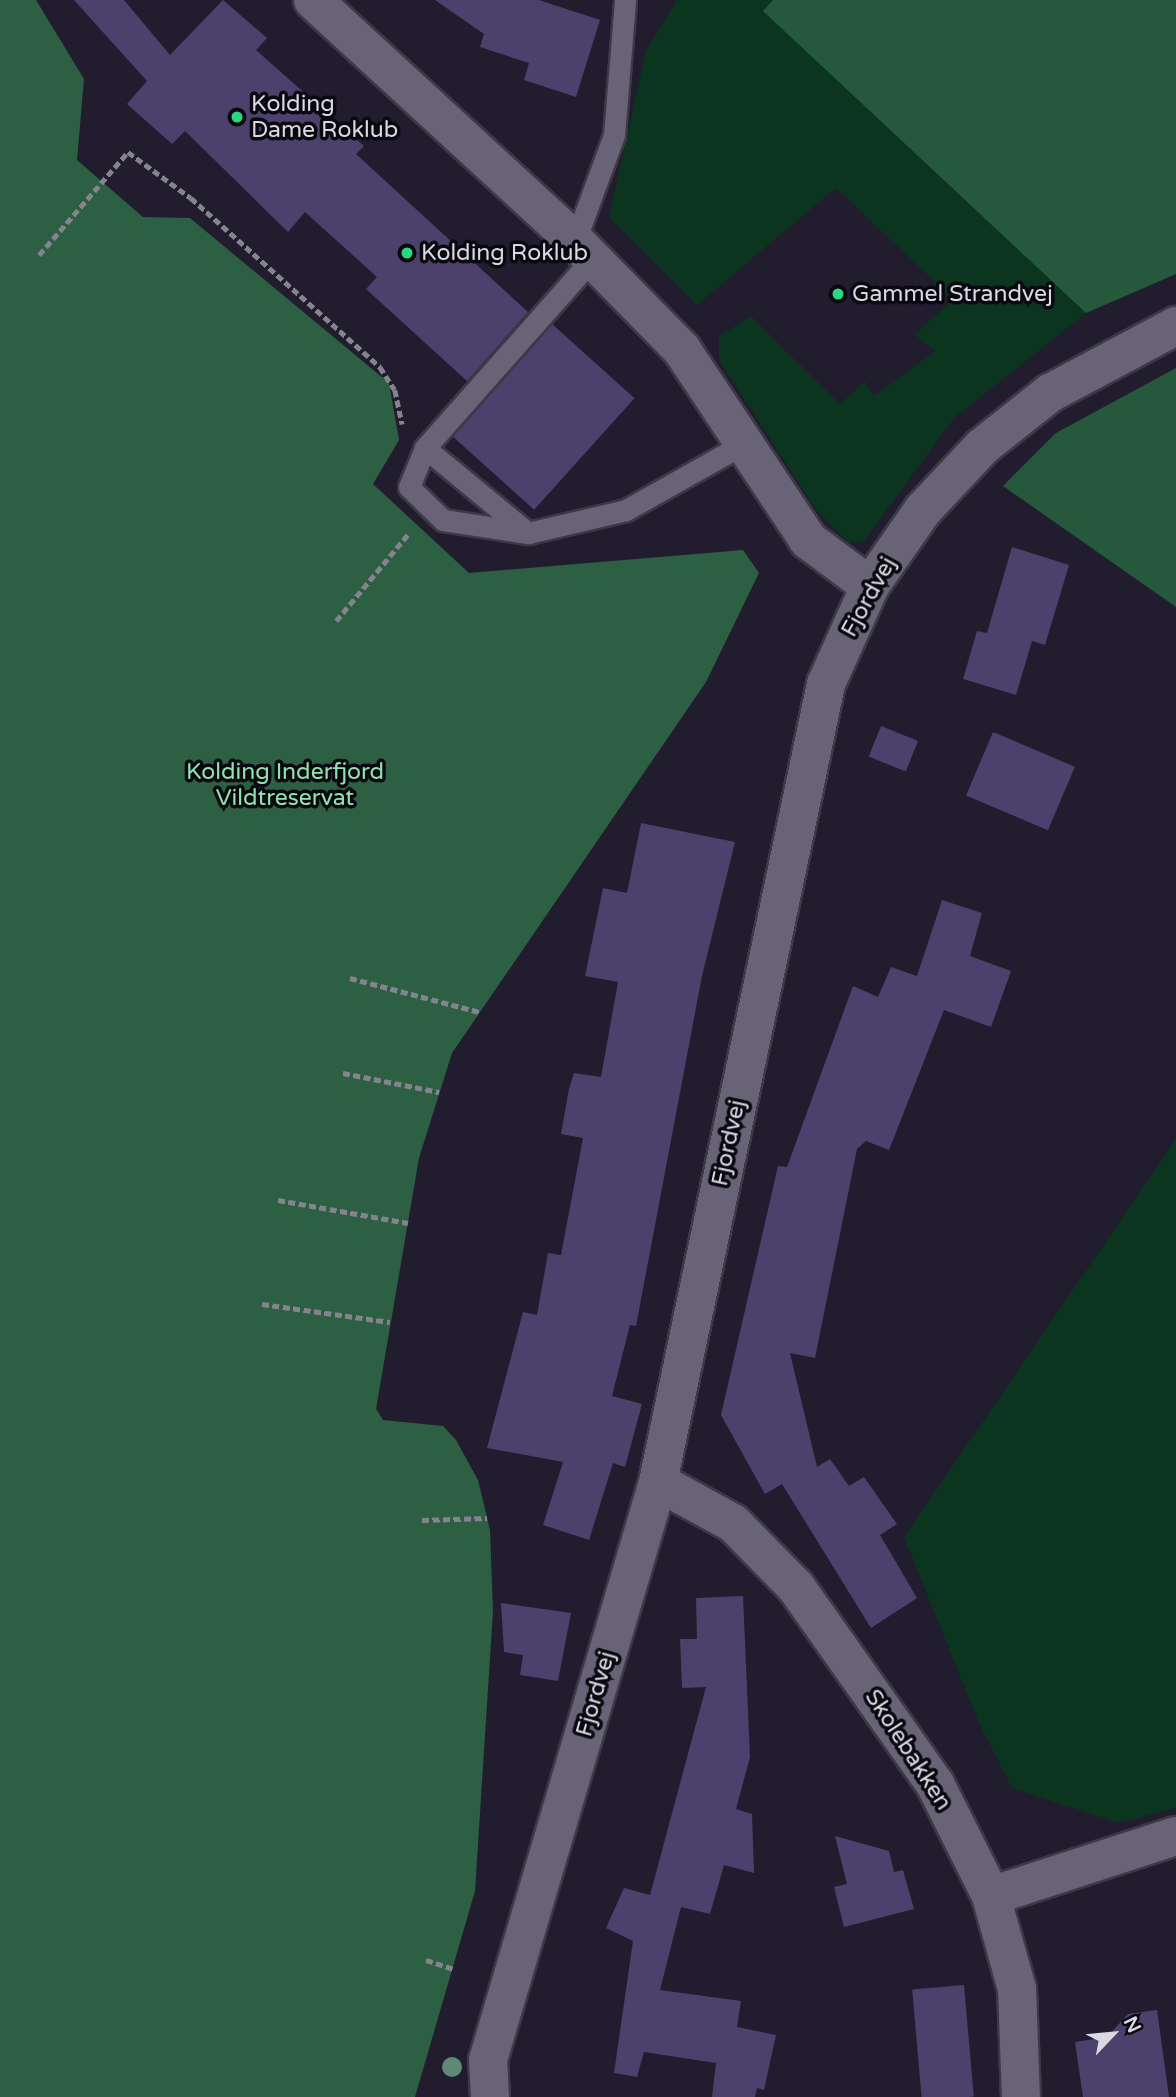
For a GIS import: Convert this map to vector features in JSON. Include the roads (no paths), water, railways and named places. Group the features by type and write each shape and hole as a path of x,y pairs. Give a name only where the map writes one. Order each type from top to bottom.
{"street":[{"path":"313,0 584,250 682,350 808,540 870,586"},
{"name":"Fjordvej","path":"490,2097 488,2060 658,1482 810,746 826,684 870,586 923,510 982,447 1050,393 1176,326"},
{"name":"Skolebakken","path":"658,1482 733,1523 796,1587 935,1784 991,1896 1017,1989 1021,2097"},
{"path":"991,1896 1176,1836"}],"lane":[{"path":"625,0 614,135 584,250 425,447 409,487 443,520 528,533 626,510 743,444"},
{"path":"425,447 528,533"}],"place":[{"name":"Kolding Dame Roklub","path":"237,117"},
{"name":"Kolding Roklub","path":"407,253"},
{"name":"Gammel Strandvej","path":"838,294"}],"park label":[{"name":"Kolding Inderfjord Vildtreservat","path":"285,785"}]}
